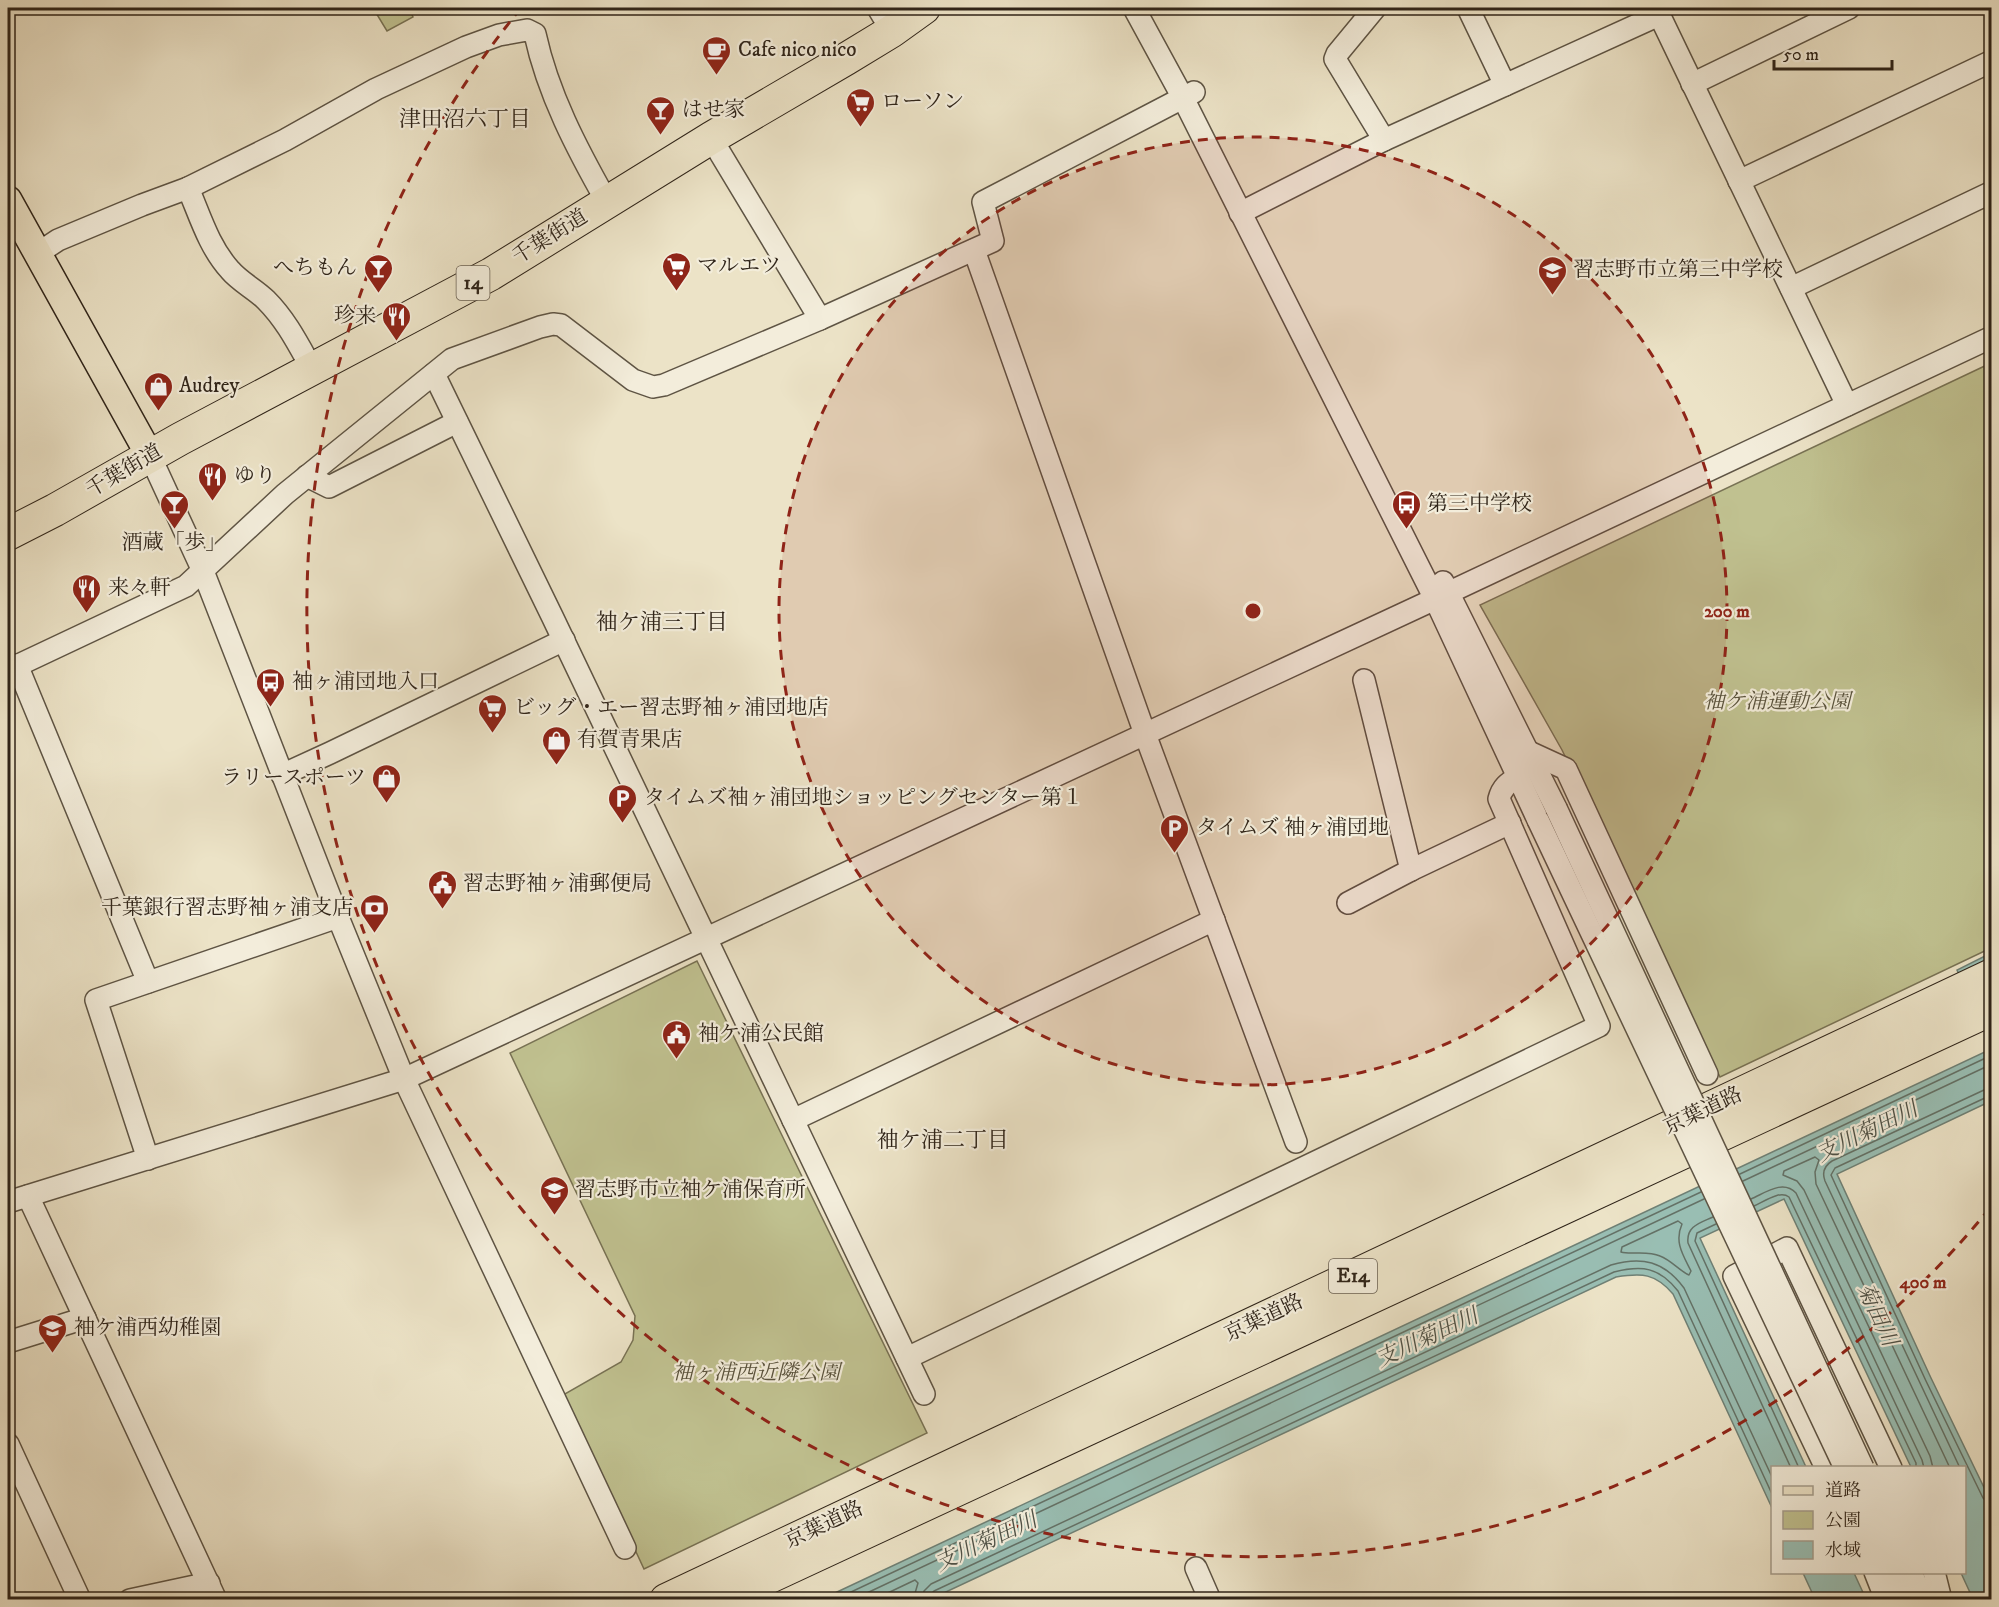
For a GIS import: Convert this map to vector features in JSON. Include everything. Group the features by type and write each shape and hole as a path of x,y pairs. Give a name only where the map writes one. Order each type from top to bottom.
{"highway":[{"name":"千葉街道","path":"8,534 491,274 711,138 885,19 924,8"},
{"name":"京葉道路","path":"720,1599 754,1571 1992,975"},
{"name":"京葉道路","path":"677,1595 754,1571 1980,1014"}],"main road":[{"path":"8,200 150,456"}],"street":[{"path":"1134,8 1189,95"},
{"path":"1149,8 1246,210 1442,596 1529,752 1863,1466"},
{"path":"1375,8 1337,54 1335,60 1384,140"},
{"path":"1468,8 1505,85"},
{"path":"1692,84 1849,8"},
{"path":"1246,210 1384,140 1505,85 1657,11 1847,405"},
{"path":"37,254 58,240 188,188 285,140 376,89 455,52 499,35 527,30 535,34 540,59 563,116 607,202"},
{"path":"1739,181 1992,61"},
{"path":"148,982 12,668 186,586 307,476 452,359 553,324 561,325 633,380 653,387 664,385 820,319 993,241 983,202 1189,95"},
{"path":"711,138 820,319"},
{"path":"188,188 213,248 231,271 280,315 292,331 312,369"},
{"path":"1791,288 1992,192"},
{"path":"974,250 1145,734 1296,1142"},
{"path":"8,1202 404,1079 1442,596 1992,337"},
{"path":"434,374 564,640 924,1394"},
{"path":"307,476 329,487 457,422"},
{"path":"150,456 203,571 404,1079 625,1548"},
{"path":"1442,596 1518,777 1845,1466"},
{"path":"282,775 564,640"},
{"path":"1364,680 1411,870"},
{"path":"1529,752 1566,769 1707,1074"},
{"path":"907,1358 1599,1026 1499,799 1506,784 1518,777"},
{"path":"1348,903 1411,870 1510,824"},
{"path":"148,1159 96,1000 338,917"},
{"path":"794,1120 1214,920"},
{"path":"28,1196 213,1591 130,1599"},
{"path":"1826,1466 1734,1276 1787,1248 1891,1466"},
{"path":"8,1342 85,1318"},
{"path":"8,1444 16,1484 80,1599"},
{"path":"1196,1568 1210,1599"},
{"path":"1876,1574 1886,1599"},
{"path":"1894,1574 1903,1599"},
{"path":"1912,1574 1923,1599"},
{"path":"1935,1574 1941,1599"}],"green space":[{"path":"373,8 409,8 413,17 387,31"},
{"name":"袖ケ浦運動公園","path":"1991,363 1991,948 1720,1077 1562,750 1480,605"},
{"name":"袖ヶ浦西近隣公園","path":"697,961 927,1433 644,1569 563,1395 621,1362 633,1340 635,1316 510,1053"}],"water":[{"path":"1991,953 1991,1101 1837,1174 1991,1502 1991,1599 1973,1599 1961,1574 1966,1574 1966,1466 1911,1466 1784,1199 1700,1238 1806,1466 1771,1466 1771,1506 1673,1294 1654,1278 1641,1275 1625,1276 1616,1277 931,1599 820,1600 1987,1051 1990,1042 1957,970"},
{"path":"1803,1574 1854,1574 1866,1599 1815,1599"}],"place":[{"name":"Cafe nico nico","path":"717,76"},
{"name":"ローソン","path":"860,128"},
{"name":"はせ家","path":"661,136"},
{"name":"マルエツ","path":"676,292"},
{"name":"へちもん","path":"378,294"},
{"name":"習志野市立第三中学校","path":"1552,296"},
{"name":"珍来","path":"397,342"},
{"name":"Audrey","path":"158,412"},
{"name":"ゆり","path":"213,502"},
{"name":"酒蔵「歩」","path":"174,530"},
{"name":"第三中学校","path":"1406,530"},
{"name":"来々軒","path":"87,614"},
{"name":"袖ヶ浦団地入口","path":"271,708"},
{"name":"ビッグ・エー習志野袖ヶ浦団地店","path":"493,734"},
{"name":"有賀青果店","path":"556,766"},
{"name":"ラリースポーツ","path":"387,804"},
{"name":"タイムズ袖ヶ浦団地ショッピングセンター第１","path":"623,824"},
{"name":"タイムズ 袖ヶ浦団地","path":"1175,854"},
{"name":"習志野袖ヶ浦郵便局","path":"442,910"},
{"name":"千葉銀行習志野袖ヶ浦支店","path":"374,934"},
{"name":"袖ケ浦公民館","path":"677,1060"},
{"name":"習志野市立袖ケ浦保育所","path":"554,1216"},
{"name":"袖ケ浦西幼稚園","path":"53,1354"}],"district":[{"name":"津田沼六丁目","path":"465,119"},
{"name":"袖ケ浦三丁目","path":"662,622"},
{"name":"袖ケ浦二丁目","path":"943,1140"}],"water label":[{"name":"支川菊田川","path":"1867,1132"},
{"name":"菊田川","path":"1877,1315"},
{"name":"支川菊田川","path":"1427,1338"},
{"name":"支川菊田川","path":"986,1542"}]}
